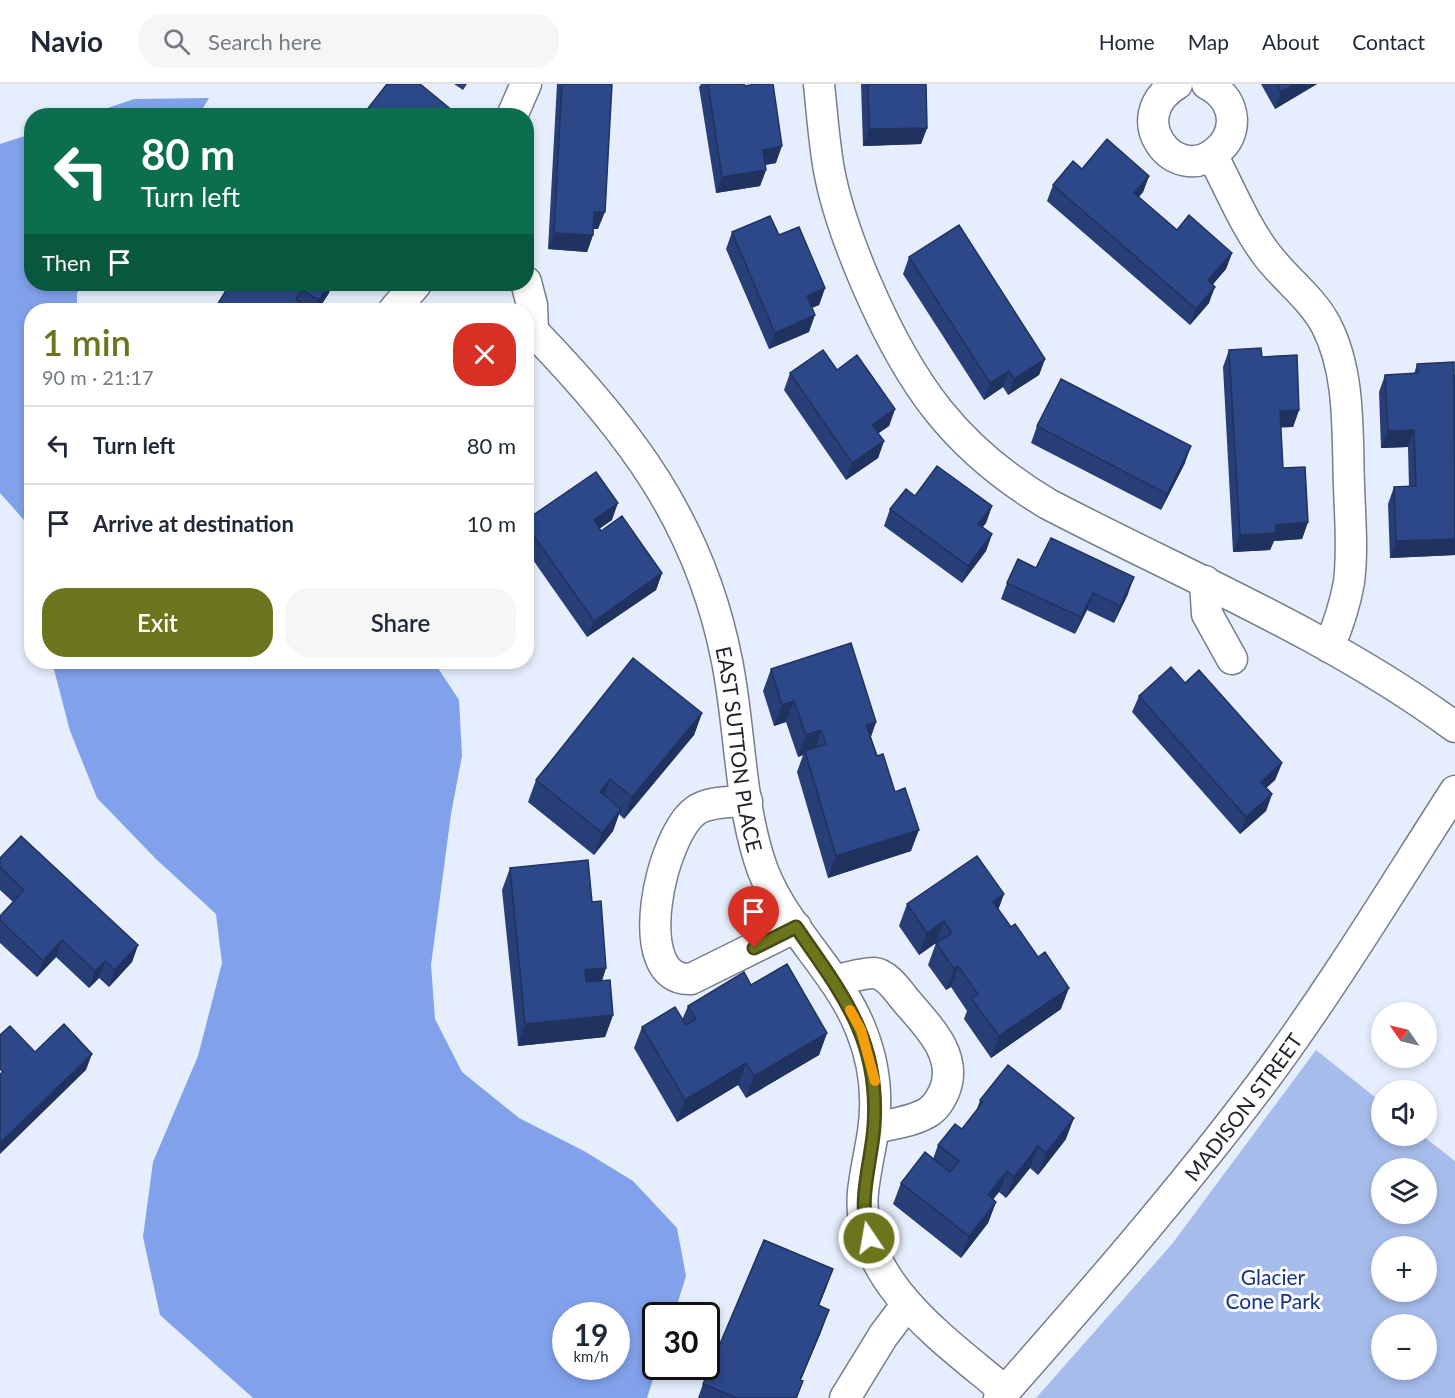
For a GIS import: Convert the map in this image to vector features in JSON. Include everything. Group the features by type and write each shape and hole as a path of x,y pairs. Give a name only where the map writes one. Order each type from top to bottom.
{"street":[{"path":"516,108 526,84"},
{"path":"819,84 830,172 854,255 881,319 919,387 952,429 1014,483 1108,536 1270,613 1422,703 1455,728"},
{"path":"1177,84 1158,100 1153,112 1153,125 1156,138 1163,149 1186,160 1199,160 1212,155 1222,147 1229,136 1232,123 1231,110 1225,98 1207,84"},
{"path":"1212,155 1245,223 1268,256 1294,283 1326,325 1338,358 1345,389 1350,524 1349,580 1342,615 1329,647"},
{"path":"400,303 410,291"},
{"name":"EAST SUTTON PLACE","path":"534,337 572,371 641,455 670,501 693,546 711,596 727,661 747,801 760,862 776,898 834,981 861,1030 875,1080 874,1128 863,1192 863,1220 875,1257 907,1304 1002,1395"},
{"path":"1205,581 1207,614 1232,659"},
{"name":"MADISON STREET","path":"1002,1395 1154,1218 1262,1083 1309,1016 1455,791"},
{"path":"747,801 701,807 679,830 662,873 656,919 657,944 666,972 678,980 691,979 796,927"},
{"path":"834,981 876,973 887,979 932,1031 944,1053 948,1068 946,1087 939,1103 929,1112 907,1121 874,1128"},
{"path":"845,1398 883,1336 907,1304"}],"green space":[{"name":"Glacier Cone Park","path":"1316,1050 1371,1094 1371,1146 1436,1146 1455,1161 1455,1398 1036,1398 1172,1244"}],"shaded area":[{"path":"209,98 203,108 108,108 134,99"},
{"path":"24,136 24,291 78,291 77,303 24,303 24,520 0,493 0,144"},
{"path":"54,669 439,669 459,700 462,756 451,814 431,965 435,1019 462,1072 519,1118 584,1151 633,1181 677,1228 686,1276 678,1302 642,1302 642,1380 653,1380 647,1398 253,1398 160,1315 143,1237 153,1162 198,1056 222,963 216,914 156,859 97,798 70,731"}],"building":[{"path":"387,84 420,84 449,108 368,108"},
{"path":"562,84 612,84 605,212 594,212 593,235 554,233"},
{"path":"708,84 744,84 745,86 773,84 782,146 763,150 766,170 722,177"},
{"path":"868,84 926,84 927,128 869,129"},
{"path":"1277,84 1295,84 1281,92"},
{"path":"1107,139 1149,176 1134,193 1177,230 1189,215 1232,253 1208,280 1215,287 1196,309 1053,185 1073,161 1082,169"},
{"path":"770,216 779,235 799,227 825,288 807,296 815,315 775,333 732,232"},
{"path":"959,225 1045,359 1014,379 1009,371 990,383 909,257"},
{"path":"226,291 301,291 296,300 301,303 218,303"},
{"path":"304,291 325,291 319,300"},
{"path":"1261,348 1262,357 1297,355 1299,410 1280,411 1283,468 1305,467 1308,522 1276,525 1276,533 1240,535 1229,350"},
{"path":"823,350 837,370 857,355 895,409 872,425 884,441 852,463 790,373"},
{"path":"1454,362 1455,539 1396,541 1394,487 1416,486 1414,430 1388,431 1385,375 1418,373 1417,364"},
{"path":"1061,379 1191,446 1167,494 1037,426"},
{"path":"937,466 992,506 978,524 992,534 968,566 890,509 906,489 915,496"},
{"path":"596,472 618,503 594,520 601,531 622,516 662,573 594,621 534,536 534,515"},
{"path":"1051,538 1134,577 1120,606 1093,593 1081,617 1007,583 1018,559 1036,568"},
{"path":"851,643 876,722 866,725 877,756 883,754 895,792 905,788 919,830 836,856 805,751 826,744 821,730 806,735 794,701 782,705 771,669"},
{"path":"633,658 702,713 632,797 610,779 600,792 621,809 602,833 536,780"},
{"path":"1171,667 1185,683 1199,670 1282,763 1261,782 1272,794 1246,817 1139,696"},
{"path":"21,836 138,945 115,970 105,961 95,971 62,940 43,961 0,920 0,916 24,890 0,867 0,858"},
{"path":"977,856 1004,894 993,902 1011,927 1015,924 1038,957 1045,952 1069,988 999,1036 971,998 978,994 958,966 954,969 936,943 952,933 944,921 927,933 907,904"},
{"path":"588,860 592,902 601,901 606,968 585,970 586,982 610,980 613,1015 525,1024 510,868"},
{"path":"787,964 827,1033 754,1076 746,1063 685,1100 642,1027 675,1007 686,1025 696,1019 688,1006 744,972 751,985"},
{"path":"64,1024 92,1054 0,1143 0,1074 3,1072 0,1069 0,1035 10,1026 35,1052"},
{"path":"1008,1065 1074,1118 1046,1153 1038,1146 1014,1177 1007,1171 988,1195 996,1202 969,1236 901,1183 925,1152 950,1172 959,1161 938,1145 955,1124 962,1129 983,1102 980,1100"},
{"path":"764,1240 833,1269 818,1305 829,1310 800,1380 803,1381 796,1398 737,1398 703,1384 705,1380 720,1380 720,1344"}],"slow traffic":[{"path":"850,1010 861,1030 875,1081"}],"route":[{"path":"754,948 796,927 834,981 861,1030 875,1080 874,1128 863,1192 863,1220 869,1238"}]}
